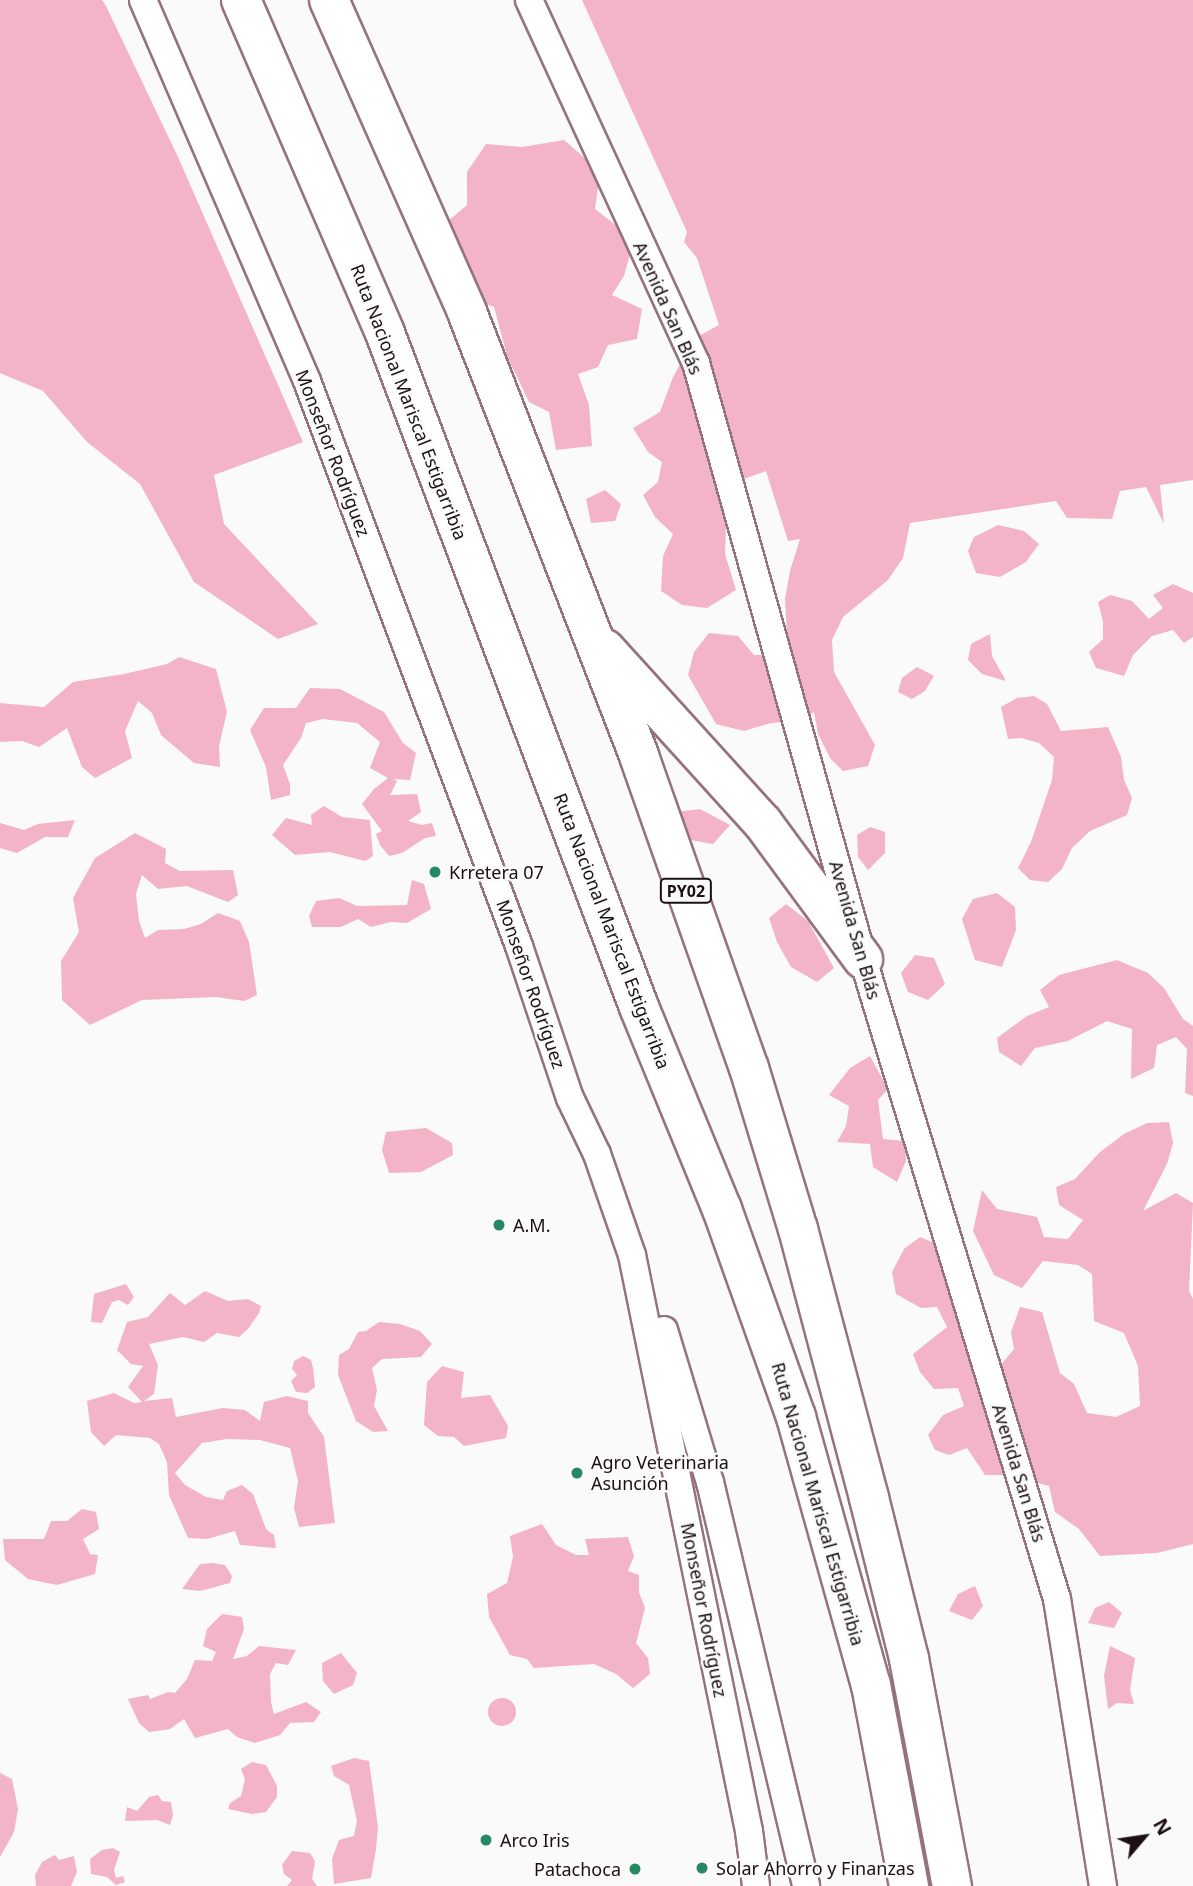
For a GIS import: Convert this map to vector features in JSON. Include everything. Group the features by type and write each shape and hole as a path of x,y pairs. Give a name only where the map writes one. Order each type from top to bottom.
{"highway":[{"name":"Ruta Nacional Mariscal Estigarribia","path":"241,0 385,333 639,1007 723,1209 796,1417 871,1685 909,1886"},
{"name":"PY02","path":"329,0 467,312 639,756 749,1068 798,1229 909,1659 952,1886"},
{"path":"589,632 763,822 863,959"}],"street":[{"name":"Monseñor Rodríguez","path":"143,0 307,381 514,933 570,1098 597,1154 632,1255 749,1831 756,1886"},
{"name":"Avenida San Blás","path":"529,0 696,363 863,959 1057,1599 1103,1886"},
{"path":"632,1255 660,1316 710,1482 806,1886"}],"shaded area":[{"path":"0,0 102,0 106,6 178,157 303,442 214,475 224,524 318,624 278,639 194,582 140,484 87,442 43,391 0,373"},
{"path":"582,0 1193,0 1193,480 1160,485 1164,524 1146,487 1120,491 1112,519 1067,518 1056,501 910,523 903,558 888,580 843,617 832,640 834,672 875,745 868,766 843,771 830,758 818,734 814,712 796,721 771,723 744,731 716,724 688,675 694,652 709,633 738,636 754,655 788,654 785,599 800,539 788,541 766,471 744,479 721,501 726,525 725,554 736,590 707,608 682,605 661,591 663,556 673,534 655,517 643,495 658,482 662,462 648,452 633,428 660,412 673,377 695,338 719,325 697,258 684,242 687,232"},
{"path":"564,140 586,159 599,181 595,209 618,227 630,254 624,276 612,295 642,309 637,339 608,345 598,367 578,374 589,405 592,446 556,450 549,412 529,402 507,356 494,307 471,298 447,222 467,205 467,172 486,144 522,147"},
{"path":"605,490 621,504 615,521 591,523 586,499"},
{"path":"998,525 1024,531 1039,544 1026,562 1000,577 976,573 968,551 974,537"},
{"path":"1173,584 1193,593 1193,637 1184,643 1173,630 1152,636 1133,655 1124,676 1096,668 1089,652 1103,639 1103,621 1098,602 1110,595 1132,601 1149,619 1163,608 1153,595"},
{"path":"990,634 992,656 1006,681 982,674 968,660 971,644"},
{"path":"179,657 216,669 227,712 219,746 220,767 194,763 161,735 152,713 138,701 125,731 132,758 95,778 82,767 67,728 39,747 22,741 0,742 0,703 44,707 73,682 167,664"},
{"path":"917,667 934,676 925,691 912,699 898,692 902,678"},
{"path":"310,688 340,689 384,712 403,743 416,753 410,780 393,779 397,781 390,795 417,794 421,812 408,821 422,825 432,823 436,836 425,838 402,853 389,856 380,845 376,834 382,831 362,804 374,789 388,778 370,768 380,742 357,723 323,719 306,723 301,738 283,765 290,784 290,795 271,800 266,767 250,730 264,708 296,708"},
{"path":"1034,696 1047,704 1061,731 1108,727 1121,757 1124,780 1132,798 1127,815 1090,831 1072,848 1062,869 1048,882 1030,880 1018,868 1031,842 1052,780 1054,757 1039,743 1021,738 1008,739 1001,707 1017,698"},
{"path":"324,806 342,817 370,820 373,856 365,861 330,852 295,855 272,835 286,818 312,825 311,815"},
{"path":"700,809 730,825 713,844 679,838 676,812"},
{"path":"75,820 68,837 45,837 17,853 0,848 0,823 24,830 38,824"},
{"path":"870,827 885,832 885,853 868,870 858,857 857,835"},
{"path":"135,833 166,849 165,863 180,871 233,870 238,895 228,902 187,886 158,889 142,875 136,894 139,921 145,938 158,930 184,929 201,924 218,913 240,921 249,942 257,995 244,1001 216,997 142,1000 90,1025 62,1000 61,961 79,932 73,898 95,858"},
{"path":"412,880 424,884 431,909 407,923 391,922 371,927 358,919 341,927 312,927 309,916 316,901 339,898 357,906 407,905"},
{"path":"997,893 1015,907 1016,930 1002,967 975,960 962,919 973,899"},
{"path":"786,904 808,921 834,968 817,982 791,967 777,942 769,918"},
{"path":"915,955 934,958 945,984 928,1000 908,992 901,973"},
{"path":"1117,960 1148,973 1164,988 1183,1019 1193,1026 1193,1096 1185,1093 1187,1049 1176,1037 1157,1045 1154,1068 1131,1079 1132,1029 1107,1021 1068,1041 1035,1048 1021,1066 999,1052 997,1038 1027,1016 1049,1007 1040,990 1059,975"},
{"path":"870,1056 888,1089 878,1100 883,1139 905,1141 906,1161 897,1182 873,1167 870,1144 837,1142 846,1126 849,1106 829,1095 850,1068"},
{"path":"1169,1122 1173,1143 1167,1164 1143,1211 1176,1193 1193,1203 1189,1291 1193,1299 1193,1544 1157,1553 1100,1556 1079,1529 1055,1512 1049,1486 1006,1475 985,1475 967,1448 949,1455 935,1450 928,1435 943,1415 964,1406 958,1388 934,1389 920,1372 913,1354 947,1327 937,1307 921,1308 896,1294 892,1272 904,1249 920,1237 934,1243 953,1291 999,1367 1014,1349 1011,1332 1020,1307 1042,1312 1060,1373 1074,1384 1087,1413 1116,1417 1140,1406 1138,1366 1124,1333 1094,1321 1092,1274 1078,1265 1043,1261 1022,1288 994,1275 973,1231 982,1190 997,1209 1037,1217 1044,1237 1068,1239 1083,1220 1059,1205 1056,1187 1075,1179 1100,1152 1124,1134 1147,1123"},
{"path":"426,1128 452,1143 453,1155 421,1172 389,1173 382,1150 386,1132"},
{"path":"126,1284 134,1297 128,1305 119,1300 112,1302 102,1323 91,1322 94,1294"},
{"path":"205,1291 228,1301 248,1299 261,1306 259,1313 239,1337 217,1333 204,1342 183,1337 149,1344 158,1365 154,1394 144,1401 172,1398 176,1417 223,1408 245,1410 260,1421 264,1402 287,1396 308,1401 308,1413 324,1437 335,1523 299,1527 294,1508 298,1481 290,1448 260,1440 227,1439 202,1443 175,1473 185,1485 206,1497 223,1500 227,1491 242,1485 253,1494 266,1529 274,1535 276,1548 240,1545 235,1531 207,1539 188,1538 169,1495 167,1462 159,1444 150,1438 116,1435 104,1446 91,1432 87,1401 114,1393 134,1403 142,1402 128,1387 143,1366 131,1364 117,1350 127,1322 148,1317 170,1293 185,1305"},
{"path":"379,1322 400,1324 420,1331 432,1344 421,1357 382,1359 372,1368 377,1390 374,1406 388,1431 373,1432 356,1421 338,1375 339,1355 349,1349 358,1332 366,1331"},
{"path":"303,1356 311,1360 313,1368 315,1387 307,1393 296,1392 291,1381 297,1375 292,1369 294,1361"},
{"path":"442,1366 464,1372 461,1398 490,1395 508,1426 506,1438 464,1446 454,1437 438,1436 424,1425 427,1382"},
{"path":"82,1509 96,1512 99,1529 83,1539 90,1554 98,1555 95,1574 57,1585 28,1579 5,1560 3,1539 44,1539 51,1521 67,1521"},
{"path":"542,1524 556,1545 576,1555 589,1555 585,1539 628,1537 634,1556 628,1571 639,1575 639,1592 645,1608 636,1643 648,1658 650,1674 633,1688 616,1674 594,1664 534,1668 527,1659 510,1655 489,1617 487,1594 507,1583 513,1557 510,1536"},
{"path":"200,1564 225,1565 232,1576 230,1583 200,1591 182,1589"},
{"path":"975,1586 983,1606 972,1620 949,1611 958,1594"},
{"path":"1109,1602 1122,1613 1114,1628 1088,1623 1095,1608"},
{"path":"222,1614 242,1617 244,1629 233,1659 247,1656 259,1646 296,1650 288,1665 276,1663 270,1674 274,1714 306,1702 321,1712 314,1722 290,1723 280,1735 255,1743 237,1737 228,1729 195,1738 184,1719 170,1729 149,1732 139,1723 128,1699 148,1695 150,1699 168,1692 175,1693 187,1679 195,1660 212,1661 216,1652 203,1646 207,1629"},
{"path":"1110,1646 1135,1658 1130,1690 1134,1704 1117,1703 1108,1709 1104,1676"},
{"path":"341,1653 357,1673 353,1685 334,1694 323,1681 322,1663"},
{"path":"502,1698 512,1702 516,1712 512,1722 502,1726 492,1722 488,1712 492,1702"},
{"path":"354,1758 369,1761 378,1827 376,1849 371,1878 334,1884 332,1859 339,1840 354,1836 357,1821 349,1785 334,1776 331,1766"},
{"path":"252,1762 266,1765 277,1786 277,1797 266,1812 252,1814 228,1809 230,1803 241,1796 245,1779 241,1769"},
{"path":"0,1773 12,1779 18,1809 14,1832 0,1857"},
{"path":"158,1795 162,1801 171,1802 173,1815 170,1825 157,1820 125,1821 127,1807 137,1811 149,1797"},
{"path":"113,1848 120,1852 114,1870 116,1878 123,1876 125,1882 116,1885 107,1877 91,1874 90,1859 102,1850"},
{"path":"292,1851 310,1853 315,1861 312,1879 317,1886 287,1886 292,1880 284,1874 282,1865"},
{"path":"55,1855 59,1860 74,1856 77,1872 71,1886 36,1886 35,1875 42,1862"}],"place":[{"name":"Krretera 07","path":"435,872"},
{"name":"A.M.","path":"499,1225"},
{"name":"Agro Veterinaria Asunción","path":"577,1473"},
{"name":"Arco Iris","path":"486,1840"},
{"name":"Solar Ahorro y Finanzas","path":"702,1868"},
{"name":"Patachoca","path":"635,1869"}]}
